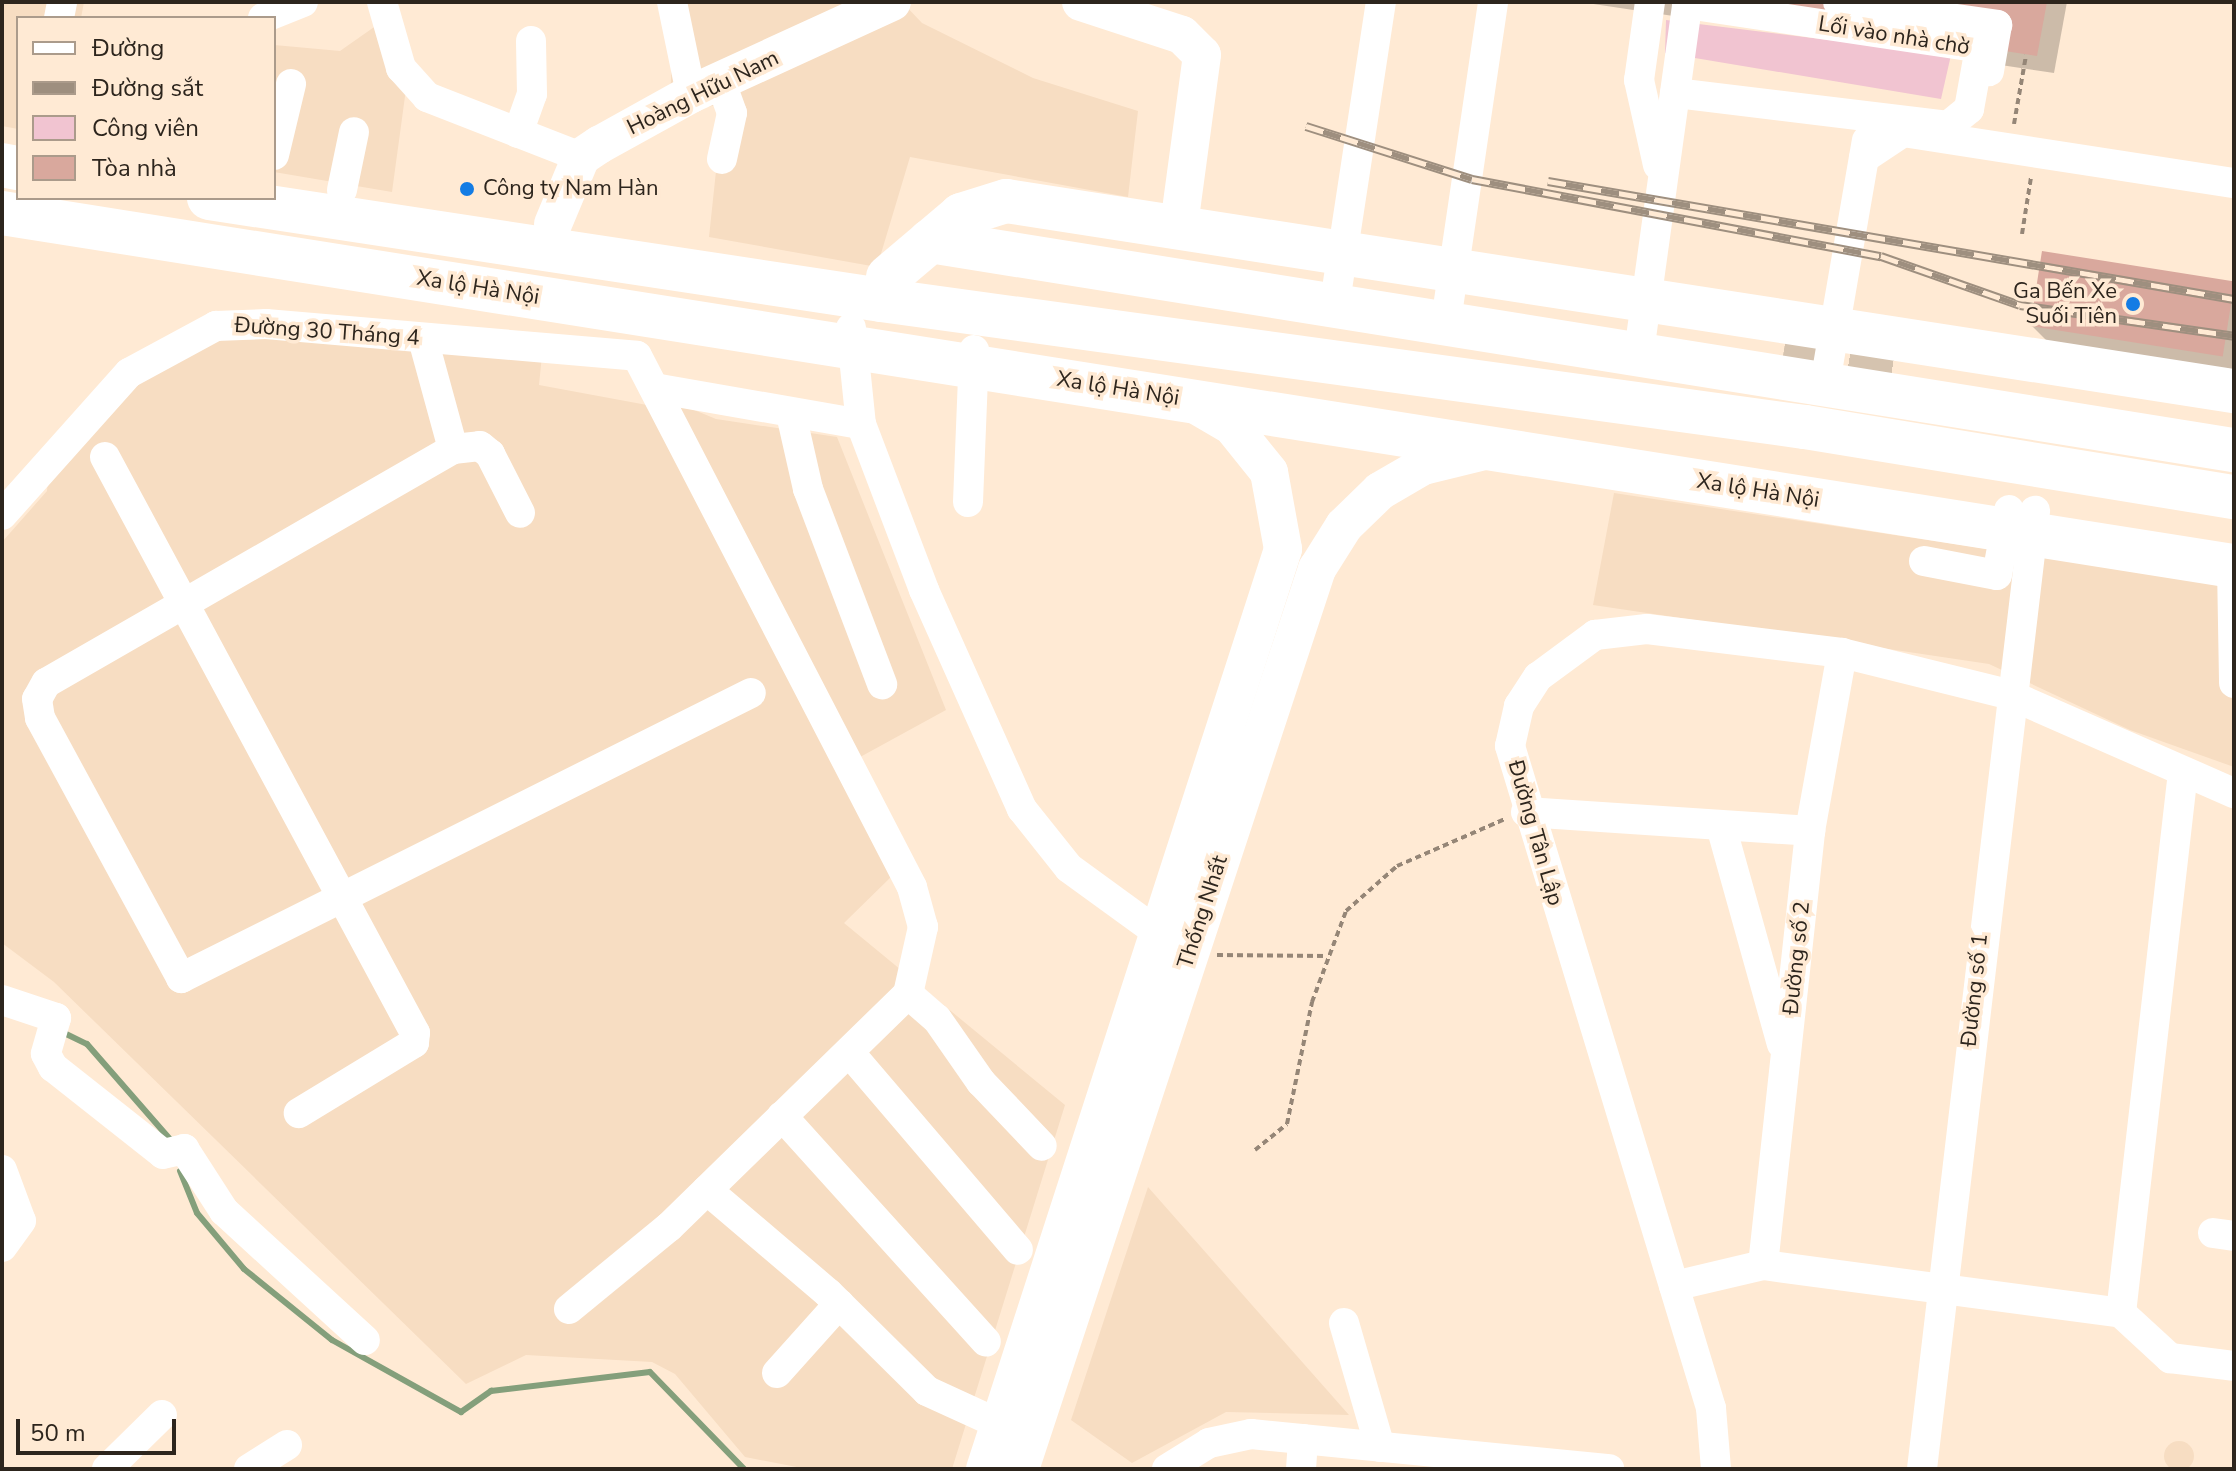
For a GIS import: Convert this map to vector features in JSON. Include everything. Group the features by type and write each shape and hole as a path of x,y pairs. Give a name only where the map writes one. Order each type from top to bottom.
{"highway":[{"name":"Xa lộ Hà Nội","path":"276,179 342,190 442,220"},
{"name":"Xa lộ Hà Nội","path":"230,200 442,220 550,238 868,313 1805,427 2234,497"},
{"path":"868,313 946,228 1006,201 1647,296 2234,391"},
{"name":"Xa lộ Hà Nội","path":"10,210 640,322 868,313 974,357 1180,399 1351,416 1495,449 1720,475"},
{"path":"946,228 1268,262"},
{"path":"946,228 1335,302 2234,450"},
{"path":"1522,301 1574,309"},
{"name":"Xa lộ Hà Nội","path":"974,357 2021,521 2233,558"},
{"path":"1909,363 2234,415"}],"main road":[{"name":"Hoàng Hữu Nam","path":"581,157 705,87 892,2"},
{"path":"1081,2 1182,35 1202,55 1179,225"},
{"path":"550,238 581,157"},
{"name":"Thống Nhất","path":"1180,399 1232,426 1269,472 1284,529 1291,590"},
{"name":"Thống Nhất","path":"985,1469 1175,942 1291,590 1344,526 1380,491 1423,466 1495,449"},
{"name":"Thống Nhất","path":"1020,1469 1175,942"}],"street":[{"path":"268,16 303,2"},
{"path":"382,2 387,35 412,84 452,112 581,157"},
{"path":"672,2 705,87 732,113 722,159"},
{"path":"1335,302 1381,2"},
{"path":"1446,321 1493,2"},
{"path":"1650,2 1639,80 1662,185"},
{"path":"1838,2 1997,25 1977,140"},
{"name":"Lối vào nhà chờ","path":"1675,93 1687,4 1980,48 1969,109 1948,126 1887,122"},
{"path":"518,133 532,94 531,41"},
{"path":"276,147 291,84"},
{"path":"1639,352 1675,93 1887,122 2234,183"},
{"path":"1825,383 1838,328 1864,158 1887,122"},
{"path":"342,190 354,132"},
{"path":"868,313 861,424 924,590 1022,809 1069,868 1175,942"},
{"path":"569,1309 707,1190 908,994 923,927 912,887 654,388 640,322"},
{"name":"Đường 30 Tháng 4","path":"2,515 129,373 197,333 235,323 423,339 640,322"},
{"path":"423,339 453,449"},
{"path":"968,502 974,357"},
{"path":"654,388 861,424"},
{"path":"791,414 808,489 882,684"},
{"path":"520,513 490,454 480,446 453,449 182,602 46,683 37,699 40,718 173,968 193,978 341,899 751,693"},
{"path":"105,457 416,1039 299,1113"},
{"path":"1924,561 1997,575 2021,521"},
{"name":"Đường số 1","path":"1922,1469 2008,694 2021,521"},
{"path":"2233,558 2234,683"},
{"name":"Đường Tân Lập","path":"1716,1469 1711,1408 1526,812 1510,746 1519,706 1538,677 1595,635 1647,629 1842,653 2008,694 2234,793"},
{"name":"Đường số 2","path":"1763,1265 1810,831 1842,653"},
{"path":"2121,1313 2183,772"},
{"path":"1526,812 1810,831"},
{"path":"1721,826 1786,1058"},
{"path":"908,994 937,1019 981,1082 1042,1146"},
{"path":"2,1000 35,1007 55,1029 46,1054 53,1067 163,1154 184,1149 224,1211 365,1340"},
{"path":"849,1052 1018,1250"},
{"path":"782,1116 986,1342"},
{"path":"2,1170 21,1221 2,1247"},
{"path":"707,1190 839,1304 927,1391 999,1424"},
{"path":"1674,1286 1763,1265 1942,1292 2121,1313 2170,1358 2234,1366"},
{"path":"777,1373 839,1304"},
{"path":"1344,1323 1380,1447"},
{"path":"107,1469 162,1415"},
{"path":"1167,1469 1236,1435 1609,1469"},
{"path":"1301,1469 1303,1439"},
{"path":"249,1469 287,1445"}],"path":[{"path":"2022,234 2034,164"},
{"path":"1255,1150 1287,1124 1297,1099 1327,956 1346,911 1382,877 1441,843 1526,812"},
{"path":"1175,942 1327,956"}],"shaded area":[{"path":"2,2 84,2 81,16 16,16 16,129 2,126"},
{"path":"664,2 902,2 922,23 1033,78 1138,111 1128,197 910,157 877,267 709,237 721,124 717,105 669,114 673,42"},
{"path":"377,25 406,89 392,192 276,172 276,45 340,51"},
{"path":"254,330 542,355 539,385 647,405 892,876 844,923 1065,1105 952,1469 807,1469 745,1457 675,1374 652,1362 526,1355 466,1384 54,982 2,943 2,542 47,491 49,469 167,356"},
{"path":"658,395 716,419 837,437 946,710 851,762"},
{"path":"1614,493 2234,586 2234,767 2130,730 1989,664 1593,605"},
{"path":"1148,1187 1349,1415 1226,1412 1132,1463 1071,1420"},
{"path":"2179,1441 2189,1446 2194,1456 2189,1466 2179,1471 2169,1466 2164,1456 2169,1446"}],"green space":[{"path":"1666,20 1951,55 1941,99 1665,53"}],"building":[{"path":"1687,2 2047,2 2037,56"},
{"name":"Ga Bến Xe Suối Tiên","path":"2042,251 2234,281 2223,357 2030,326"}],"waterway":[{"path":"60,1031 87,1044 170,1139"},
{"path":"180,1171 197,1213 244,1269 332,1340 461,1412 491,1391 650,1372 744,1469"}],"tunnel":[{"path":"1785,343 1909,363"}],"railway":[{"path":"1306,126 1472,179 1881,256 2020,305 2234,336"},
{"path":"1548,181 2234,299"}],"place":[{"name":"Công ty Nam Hàn","path":"467,189"},
{"name":"Ga Bến Xe Suối Tiên","path":"2133,304"}]}
